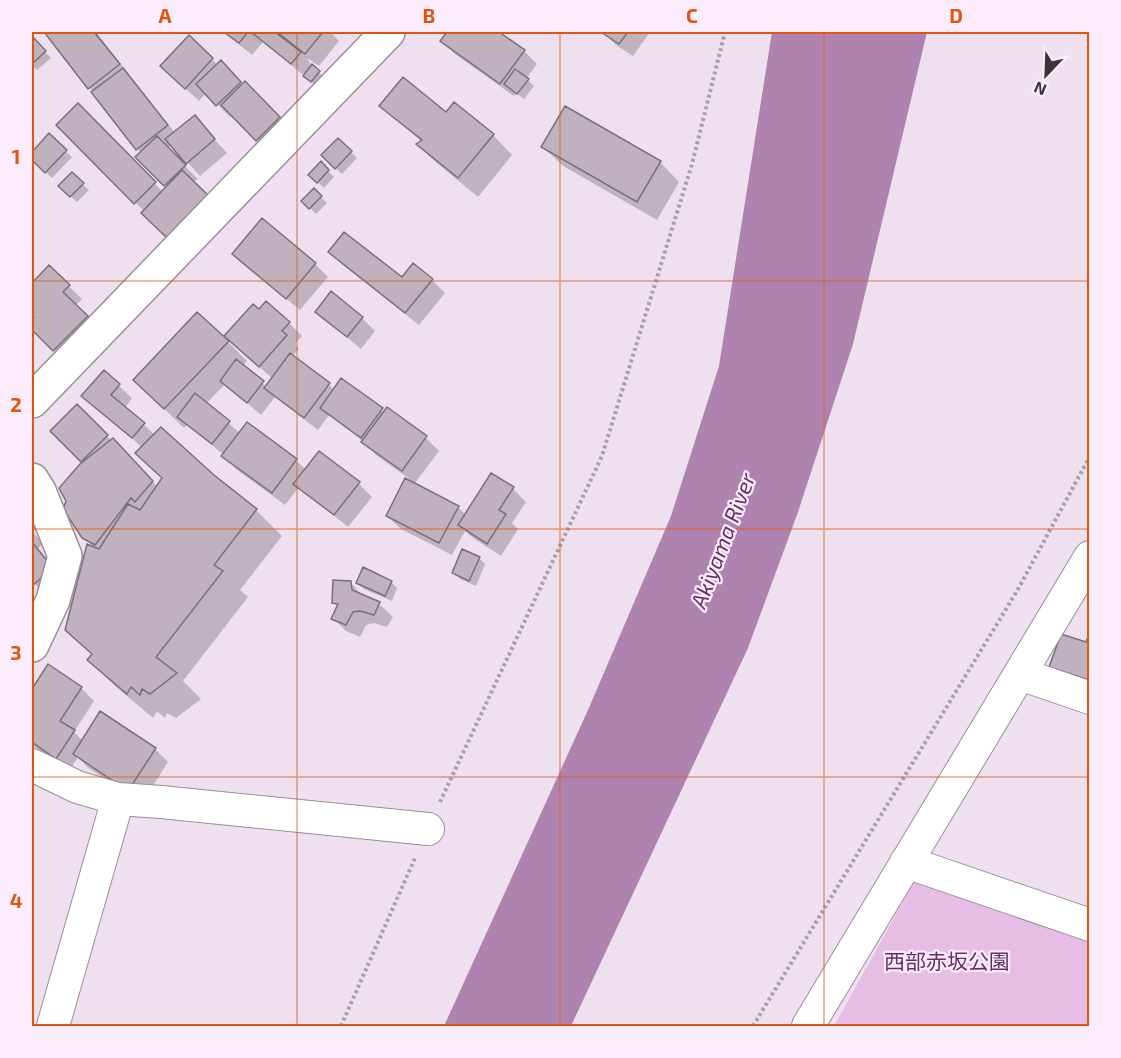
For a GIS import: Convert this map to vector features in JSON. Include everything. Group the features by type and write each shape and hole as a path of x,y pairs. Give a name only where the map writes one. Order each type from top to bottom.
{"street":[{"path":"32,401 388,32"},
{"path":"32,480 39,491 65,556 53,600 32,645"},
{"path":"808,1026 1089,557"},
{"path":"1020,674 1089,698"},
{"path":"32,765 77,787 118,799 428,829"},
{"path":"53,1026 118,799"},
{"path":"906,862 1089,925"}],"path":[{"path":"341,1026 428,829 602,456 692,164 725,32"},
{"path":"753,1026 1017,591 1089,456"}],"green space":[{"name":"西部赤坂公園","path":"915,880 1089,939 1089,1026 834,1026"}],"water":[{"name":"Akiyama River","path":"772,32 927,32 853,344 798,512 748,648 571,1026 444,1026 588,710 671,516 719,366"}],"building":[{"path":"44,32 94,32 120,64 88,89"},
{"path":"224,32 248,32 239,43"},
{"path":"251,32 275,32 301,52 291,64"},
{"path":"277,32 323,32 305,54"},
{"path":"447,32 499,32 525,50 500,84 440,41"},
{"path":"601,32 628,32 619,44"},
{"path":"189,35 213,58 185,89 160,66"},
{"path":"32,36 46,51 32,64"},
{"path":"221,60 241,82 216,106 196,84"},
{"path":"312,64 320,71 311,82 303,76"},
{"path":"123,68 168,125 136,150 91,92"},
{"path":"515,69 529,79 517,94 504,84"},
{"path":"403,77 446,112 454,102 494,134 458,178 416,144 422,140 379,106"},
{"path":"245,81 280,117 256,141 221,105"},
{"path":"78,103 156,182 134,204 56,125"},
{"path":"565,106 661,161 637,202 541,147"},
{"path":"195,115 215,139 186,164 165,139"},
{"path":"49,133 67,150 45,173 32,160 32,152"},
{"path":"157,136 186,165 164,186 135,157"},
{"path":"338,138 352,151 335,169 321,155"},
{"path":"321,161 329,170 317,183 308,175"},
{"path":"182,170 208,195 167,238 141,213"},
{"path":"72,172 84,183 70,197 58,186"},
{"path":"314,188 322,196 309,209 301,201"},
{"path":"262,218 316,263 286,299 232,254"},
{"path":"344,232 402,277 413,263 433,279 405,313 328,252"},
{"path":"49,265 70,285 63,292 88,316 53,351 32,330 34,317 32,315 32,283"},
{"path":"331,291 363,317 347,337 315,312"},
{"path":"266,301 290,322 282,331 287,335 259,367 224,336 253,304 259,309"},
{"path":"197,312 229,341 164,409 133,380"},
{"path":"290,353 330,383 304,418 264,388"},
{"path":"236,359 264,381 247,403 220,381"},
{"path":"104,370 120,384 111,395 145,423 132,438 81,396"},
{"path":"341,378 383,408 361,438 320,408"},
{"path":"195,393 230,421 212,444 177,417"},
{"path":"77,404 108,435 81,462 50,431"},
{"path":"387,407 427,436 402,471 361,442"},
{"path":"247,422 297,459 272,493 221,456"},
{"path":"161,427 214,475 257,509 214,565 223,571 156,657 177,673 150,694 142,689 140,695 131,687 127,694 87,660 92,654 65,630 87,544 99,549 128,504 140,510 162,478 135,453"},
{"path":"113,438 153,481 135,502 131,498 95,545 82,538 63,509 66,501 59,488 80,464"},
{"path":"319,451 360,482 334,515 293,484"},
{"path":"491,473 514,487 499,510 506,514 487,544 458,525"},
{"path":"405,478 459,506 439,543 386,516"},
{"path":"32,542 53,568 33,585 32,583"},
{"path":"462,549 480,557 469,581 452,573"},
{"path":"363,567 392,581 385,596 356,583"},
{"path":"333,580 351,581 352,590 380,602 374,615 360,611 353,612 346,625 331,619 338,604 332,603"},
{"path":"1061,634 1086,642 1090,639 1089,680 1049,667"},
{"path":"48,664 82,687 60,721 75,730 56,759 32,742 32,689"},
{"path":"100,711 156,748 128,791 73,754"}]}
